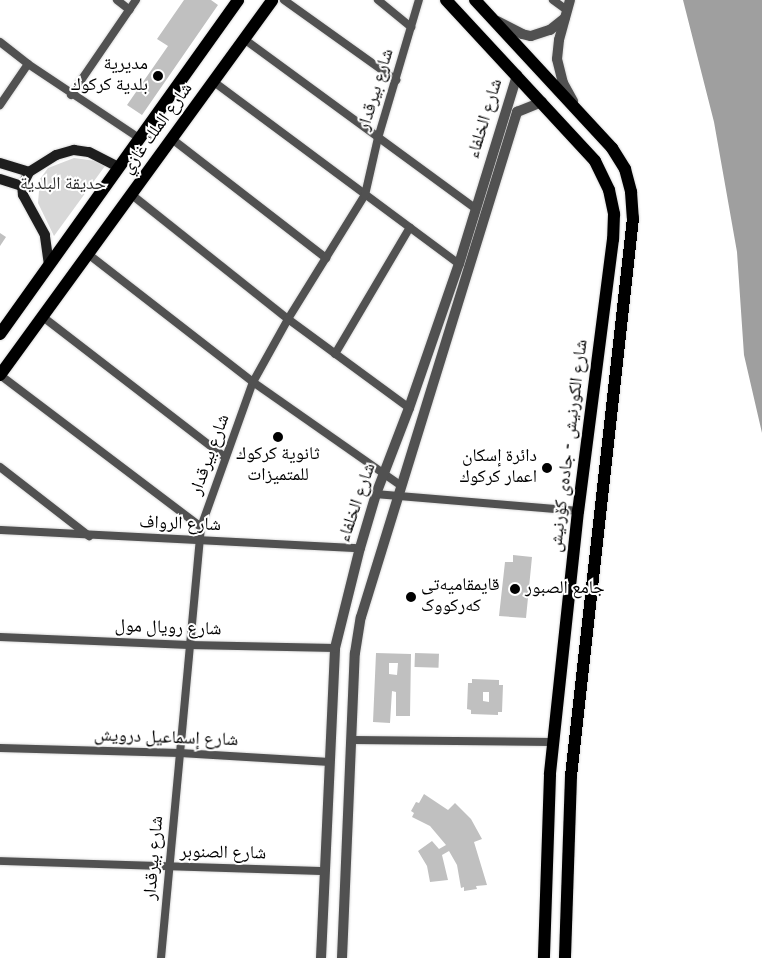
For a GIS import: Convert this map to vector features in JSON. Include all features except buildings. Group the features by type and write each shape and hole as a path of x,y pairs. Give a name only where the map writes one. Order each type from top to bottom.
{"main road":[{"name":"شارع الملك غازي","path":"0,334 238,0"},
{"name":"شارع الملك غازي","path":"0,375 272,0"},
{"name":"شارع الكورنيش - جادەی کۆرنیش","path":"446,0 596,161 609,190 614,214 605,311 578,511 553,742 550,775 544,958"},
{"path":"475,0 612,148 625,168 631,192 633,218 571,776 565,958"},
{"path":"49,265 45,235 23,195 22,186 29,172 56,156 74,150 89,152 119,167"},
{"path":"0,163 29,172"},
{"path":"0,179 22,186"},
{"path":"605,311 623,313"},
{"path":"546,888 567,889"},
{"path":"545,922 566,922"}],"street":[{"path":"117,0 130,10"},
{"path":"71,95 136,0"},
{"path":"284,0 396,80"},
{"path":"378,0 411,27"},
{"name":"شارع بيرقدار","path":"160,958 170,868 198,540 201,527 254,382 288,319 365,195 378,138 419,0"},
{"path":"553,0 568,9"},
{"path":"489,16 522,34 531,36 550,30 568,9"},
{"path":"568,9 557,49 558,68 563,84 582,114"},
{"path":"244,39 475,208"},
{"path":"0,42 71,95 139,138"},
{"path":"0,105 28,64"},
{"name":"شارع الخلفاء","path":"321,958 336,648 360,548 376,494 410,408 459,264 517,75"},
{"path":"214,82 459,264"},
{"path":"342,958 355,653 361,617 396,496 517,112 542,102"},
{"path":"172,139 326,258"},
{"path":"132,195 288,319 410,408"},
{"path":"335,354 410,227"},
{"path":"88,254 254,382 400,485"},
{"path":"43,317 226,457"},
{"path":"0,375 201,527"},
{"path":"0,467 89,536"},
{"path":"376,494 578,511"},
{"name":"شارع الرواف","path":"0,530 89,536 360,548"},
{"name":"شارع رويال مول","path":"0,637 189,645 336,648"},
{"path":"352,740 553,742"},
{"name":"شارع إسماعيل درويش","path":"0,748 180,754 330,762"},
{"name":"شارع الصنوبر","path":"0,861 170,868 324,871"}],"green space":[{"name":"حديقة البلدية","path":"74,158 96,161 105,166 54,236 38,203 40,179 48,168"}],"shaded area":[{"path":"683,0 762,0 762,433 744,355 737,252 714,122"}],"place":[{"name":"مديرية بلدية كركوك","path":"158,76"},
{"name":"ثانوية كركوك للمتميزات","path":"278,437"},
{"name":"دائرة إسكان اعمار كركوك","path":"547,468"},
{"name":"جامع الصبور","path":"515,589"},
{"name":"قایمقامیەتی کەرکووک","path":"411,597"}]}
